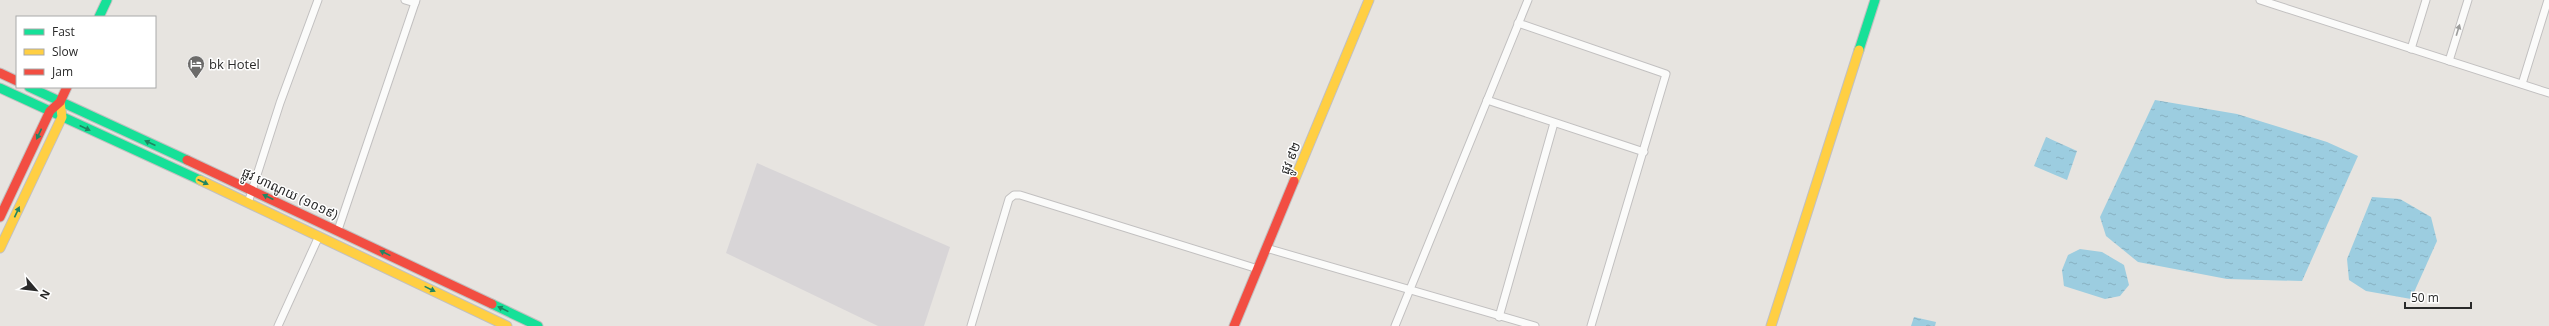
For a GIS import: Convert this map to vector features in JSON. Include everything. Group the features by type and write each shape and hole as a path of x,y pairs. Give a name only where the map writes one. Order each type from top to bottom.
{"main road":[{"path":"99,16 107,0"},
{"name":"ផ្លូវ ៩២","path":"1234,326 1369,0"},
{"path":"1771,326 1875,0"},
{"path":"0,73 16,81"},
{"name":"ផ្លូវ ហាណូយ (១០១៩)","path":"0,88 319,236 507,326"},
{"name":"ផ្លូវ ហាណូយ (១០១៩)","path":"31,88 338,230 538,326"},
{"path":"0,217 50,112 60,102 67,88"},
{"path":"0,248 62,117 60,102"}],"street":[{"path":"248,203 254,191 270,133 318,0"},
{"path":"338,230 416,2 405,0"},
{"path":"1395,326 1528,0"},
{"path":"2260,0 2549,93"},
{"path":"2411,49 2426,0"},
{"path":"2449,61 2468,0"},
{"path":"2522,84 2548,0"},
{"path":"1518,23 1666,74 1591,326"},
{"path":"1487,100 1644,152"},
{"path":"1499,317 1554,123"},
{"path":"971,326 1009,199 1014,195 1020,195 1258,269"},
{"path":"278,326 319,236"},
{"path":"1266,248 1499,317 1535,326"}],"shaded area":[{"path":"757,163 950,247 924,326 878,326 726,253"}],"water":[{"path":"2155,100 2237,114 2327,142 2358,156 2302,281 2227,279 2138,262 2106,236 2100,217"},
{"path":"2046,137 2077,151 2067,180 2034,166"},
{"path":"2372,197 2400,199 2431,217 2437,241 2411,299 2366,291 2349,280 2347,259"},
{"path":"2080,249 2102,252 2124,265 2129,285 2120,296 2105,299 2064,286 2062,270 2068,255"},
{"path":"1914,317 1936,322 1935,326 1911,326"}],"traffic: fast":[{"path":"99,16 107,0"},
{"path":"1859,50 1875,0"},
{"path":"0,88 200,180"},
{"path":"31,88 187,160"},
{"path":"492,304 538,326"}],"traffic: slow":[{"path":"1294,181 1369,0"},
{"path":"1771,326 1859,50"},
{"path":"0,248 62,117 60,102"},
{"path":"200,180 507,326"}],"traffic: jam":[{"path":"0,73 16,81"},
{"path":"0,217 50,111 60,102 67,88"},
{"path":"187,160 492,304"},
{"path":"1234,326 1294,181"}],"place":[{"name":"bk Hotel","path":"196,79"}]}
